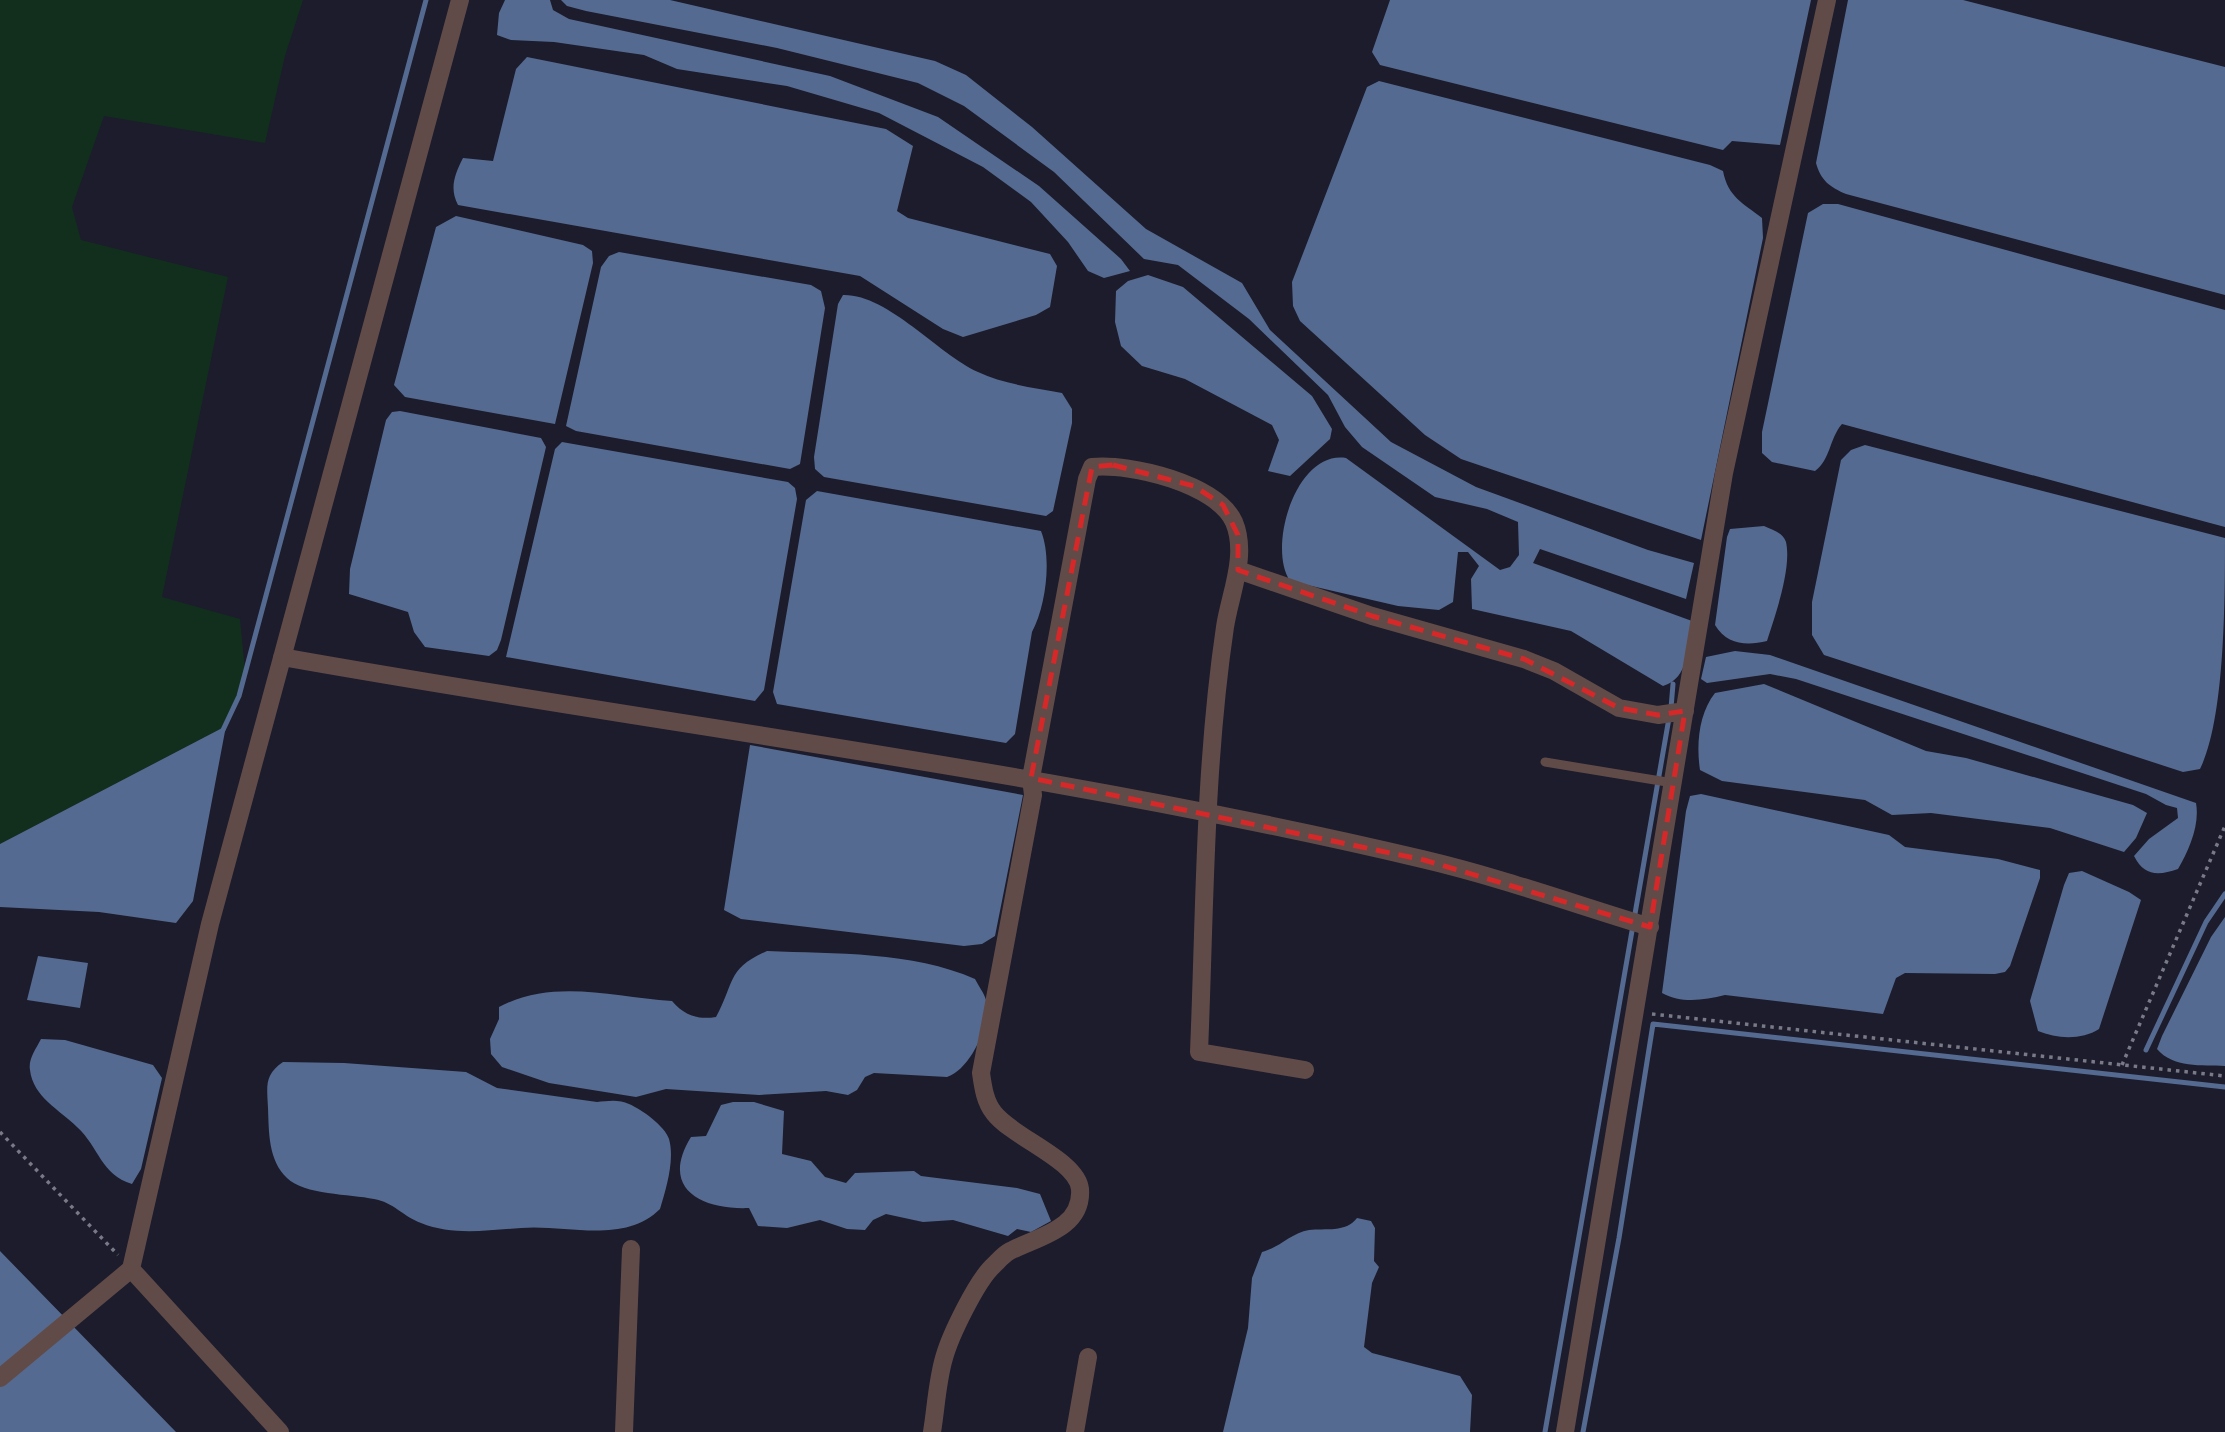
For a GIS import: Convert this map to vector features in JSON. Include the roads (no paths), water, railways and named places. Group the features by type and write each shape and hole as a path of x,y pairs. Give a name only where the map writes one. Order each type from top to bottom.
{"street":[{"path":"0,1378 131,1269 210,924 460,0"},
{"path":"1565,1432 1724,473 1827,0"},
{"path":"932,1432 944,1357 989,1269 1009,1251 1050,1234 1069,1219 1079,1204 1080,1186 1069,1169 1005,1126 992,1111 983,1090 981,1073 1033,795 1031,778 1087,479 1092,467 1113,465 1194,486 1223,505 1238,536 1238,570 1221,656 1205,814 1199,1052 1305,1070"},
{"path":"1238,570 1372,617 1524,659 1554,671 1619,708 1658,715 1685,711"},
{"path":"282,657 447,687 797,740 912,762 1031,778 1424,860 1650,927"},
{"path":"624,1432 631,1249"},
{"path":"131,1269 280,1432"},
{"path":"1075,1432 1088,1357"}],"lane":[{"path":"1545,762 1673,783"}],"water":[{"path":"505,0 550,0 553,10 569,19 830,76 938,117 1039,186 1121,259 1130,271 1104,278 1088,271 1068,242 1031,202 983,167 879,113 787,86 677,69 644,55 554,42 511,40 497,35 499,13"},
{"path":"561,0 670,0 935,61 966,75 1032,127 1146,229 1242,283 1270,330 1391,442 1476,487 1648,550 1694,563 1686,599 1540,549 1533,563 1692,621 1683,668 1672,682 1663,686 1571,631 1472,609 1471,579 1479,566 1468,552 1458,552 1453,602 1439,610 1398,606 1290,581 1284,566 1284,525 1300,484 1313,469 1328,460 1346,458 1500,570 1510,567 1519,555 1518,522 1487,509 1435,497 1362,447 1345,427 1328,395 1249,319 1178,265 1144,259 1054,172 964,106 918,83 777,48 586,11 567,6"},
{"path":"1390,0 1811,0 1780,145 1732,141 1723,150 1380,65 1372,52"},
{"path":"1848,0 1963,0 2225,67 2225,295 1846,194 1831,186 1823,179 1816,163"},
{"path":"527,57 886,129 913,146 897,211 908,218 1050,254 1057,266 1050,307 1036,315 963,337 943,329 860,276 458,205 454,187 460,164 463,158 493,161 516,69"},
{"path":"1379,81 1710,165 1723,171 1733,193 1762,218 1763,238 1701,540 1461,459 1425,435 1300,321 1293,306 1292,282 1367,87"},
{"path":"1823,204 1838,204 2225,310 2225,527 1842,424 1824,461 1815,471 1772,462 1762,453 1762,432 1808,213"},
{"path":"456,216 583,245 592,251 593,263 555,424 405,397 394,385 436,227"},
{"path":"619,252 811,285 821,291 825,308 800,464 790,469 576,431 566,426 601,267 609,256"},
{"path":"1148,275 1183,287 1312,396 1332,429 1330,439 1290,476 1268,471 1279,440 1272,425 1185,379 1142,366 1121,346 1115,322 1116,291 1128,281"},
{"path":"843,295 860,297 895,314 978,372 1008,383 1062,393 1072,409 1072,423 1053,511 1046,516 824,477 815,469 814,457 838,304"},
{"path":"400,411 541,438 546,447 501,640 497,650 489,656 425,647 414,632 408,612 349,594 350,569 386,420 392,412"},
{"path":"562,442 788,482 795,488 797,499 764,690 755,701 506,657 555,449"},
{"path":"1865,445 2225,538 2224,626 2219,691 2208,747 2200,769 2183,772 1824,655 1812,635 1812,602 1841,460 1851,450"},
{"path":"817,491 1041,531 1047,568 1044,596 1032,632 1015,734 1006,743 777,704 773,692 806,500"},
{"path":"1764,526 1780,534 1786,542 1787,565 1782,592 1767,641 1738,642 1725,637 1715,625 1727,537 1730,529"},
{"path":"1735,651 1770,655 2196,803 2195,829 2186,854 2178,869 2164,873 2152,873 2138,863 2134,856 2149,839 2178,818 2177,808 2146,794 1796,679 1770,674 1707,683 1701,679 1706,657"},
{"path":"1764,684 1926,751 1966,758 2133,805 2147,813 2136,838 2124,852 2050,828 1931,813 1892,815 1865,800 1722,781 1700,770 1700,729 1705,710 1715,693"},
{"path":"226,726 193,901 176,923 99,912 0,907 0,844"},
{"path":"750,745 1023,795 995,936 982,944 964,946 741,919 724,910"},
{"path":"1701,794 1889,835 1905,847 1998,859 2040,870 2040,878 2010,966 2005,972 1995,974 1905,973 1896,978 1883,1014 1725,995 1685,1000 1662,993 1686,811 1690,796"},
{"path":"2082,871 2141,900 2099,1029 2077,1037 2053,1036 2038,1031 2030,1001 2064,885 2069,873"},
{"path":"2225,917 2225,1066 2171,1060 2157,1049 2211,937"},
{"path":"767,951 899,959 925,963 975,979 986,1000 987,1010 982,1033 964,1065 947,1077 874,1073 865,1077 857,1090 848,1095 826,1091 759,1095 666,1089 636,1097 549,1083 502,1067 491,1054 490,1039 499,1019 499,1007 541,993 584,992 672,1001 691,1015 716,1017 738,971 744,964"},
{"path":"38,956 88,963 80,1008 27,1000"},
{"path":"41,1039 65,1040 153,1065 162,1078 141,1169 132,1184 113,1174 84,1135 36,1088 30,1062"},
{"path":"283,1062 344,1063 466,1072 497,1088 597,1102 625,1102 652,1118 669,1139 670,1165 660,1209 629,1227 612,1230 538,1228 458,1231 421,1223 381,1201 304,1188 295,1184 281,1171 271,1145 268,1082 272,1072"},
{"path":"754,1102 784,1111 782,1154 811,1161 825,1177 846,1183 855,1173 914,1171 921,1176 1017,1188 1040,1194 1051,1221 1031,1232 1017,1229 1008,1236 953,1220 923,1222 886,1214 873,1220 865,1230 847,1229 820,1220 787,1228 758,1226 749,1208 716,1205 690,1193 683,1183 680,1170 682,1155 691,1137 706,1136 721,1105"},
{"path":"1357,1218 1371,1221 1375,1228 1374,1261 1379,1267 1372,1283 1364,1347 1372,1353 1460,1376 1472,1395 1470,1432 1223,1432 1248,1328 1252,1278 1262,1252 1303,1232 1341,1228"},
{"path":"0,1251 176,1432 0,1432"}],"waterway":[{"path":"223,730 239,696 426,0"},
{"path":"1671,708 1673,684"},
{"path":"1545,1432 1669,718"},
{"path":"2146,1050 2206,922 2225,894"},
{"path":"1583,1432 1619,1238 1653,1024 2225,1087"}]}
